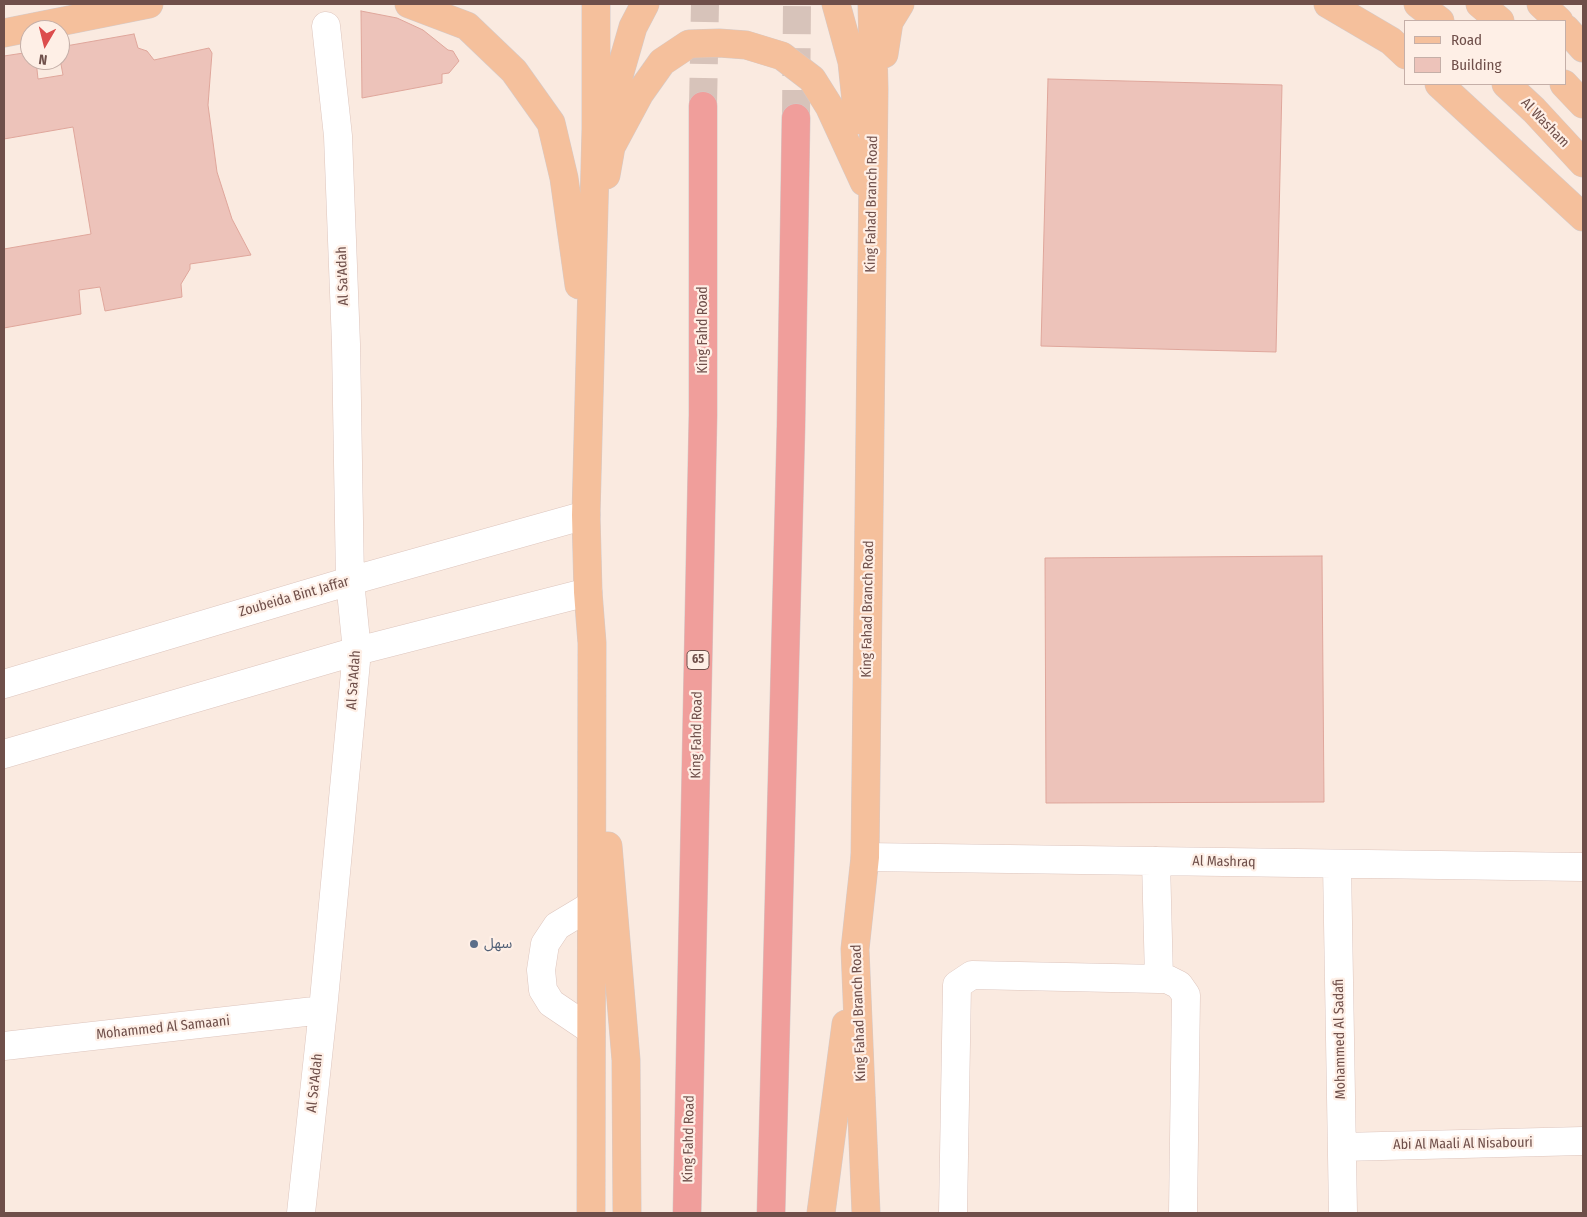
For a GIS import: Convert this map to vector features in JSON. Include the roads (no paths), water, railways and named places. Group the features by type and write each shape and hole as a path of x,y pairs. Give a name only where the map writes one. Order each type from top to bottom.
{"highway":[{"name":"King Fahd Road","path":"688,1213 703,415 703,106"},
{"path":"771,1213 791,426 796,118"}],"main road":[{"path":"4,33 149,4"},
{"path":"409,4 466,26 514,71 551,123 564,178 590,364"},
{"path":"596,4 596,129 586,515 588,592 626,1060 627,1213"},
{"path":"593,253 614,93 633,27 645,4"},
{"path":"836,4 852,62 864,182 871,336"},
{"name":"King Fahad Branch Road","path":"866,1213 855,950 865,857 873,135 872,4"},
{"path":"873,135 889,22 900,4"},
{"path":"1328,4 1391,41 1404,52"},
{"path":"1480,4 1499,20"},
{"path":"1541,4 1558,20"},
{"path":"1567,30 1583,48"},
{"path":"593,253 611,147 640,93 662,62 689,44 720,43 746,45 782,56 812,79 829,106 864,182"},
{"path":"1440,85 1583,217"},
{"name":"Al Washam","path":"1507,85 1534,110 1583,163"},
{"path":"1565,85 1583,104"},
{"path":"591,1213 592,643"},
{"path":"821,1213 855,950"}],"street":[{"name":"Al Sa'Adah","path":"301,1213 323,1010 357,651 350,581 346,344 338,136 326,26"},
{"name":"Zoubeida Bint Jaffar","path":"4,684 350,581 586,515"},
{"path":"4,754 357,651 588,592"},
{"name":"Al Mashraq","path":"865,857 1583,868"},
{"path":"1156,861 1159,979"},
{"name":"Mohammed Al Sadafi","path":"1337,864 1343,1213"},
{"path":"591,1030 551,1003 543,990 542,970 545,944 557,926 592,905"},
{"path":"952,1213 957,985 972,975 1167,979 1180,985 1186,995 1183,1213"},
{"name":"Mohammed Al Samaani","path":"4,1046 323,1010"},
{"name":"Abi Al Maali Al Nisabouri","path":"1342,1147 1583,1141"}],"tunnel":[{"path":"703,106 705,4"},
{"path":"796,118 797,4"}],"place":[{"name":"سهل","path":"474,944"}]}
